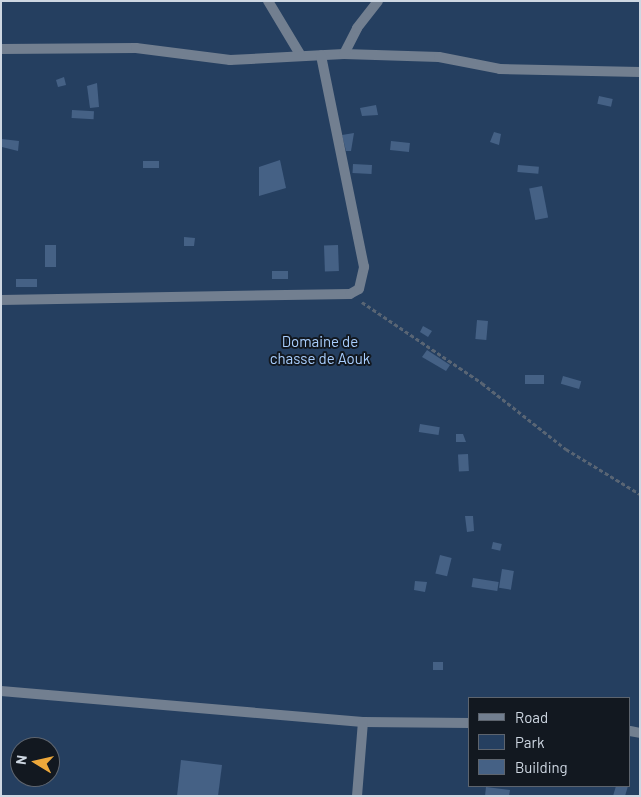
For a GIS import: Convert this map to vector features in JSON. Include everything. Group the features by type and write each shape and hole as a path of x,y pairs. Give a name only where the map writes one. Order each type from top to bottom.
{"street":[{"path":"268,1 301,56"},
{"path":"344,54 357,28 378,1"},
{"path":"1,49 136,48 230,60 344,54 439,57 500,68 640,72"},
{"path":"1,300 350,294 360,289 364,267 321,55"},
{"path":"1,691 363,722 468,723"},
{"path":"357,796 363,722"}],"path":[{"path":"350,294 482,383 566,449 640,494"}],"green space":[{"name":"Domaine de chasse de Aouk","path":"1,1 640,1 640,796 1,796"}],"building":[{"path":"64,77 66,85 58,87 56,80"},
{"path":"97,83 99,107 90,108 87,86"},
{"path":"599,96 613,99 611,107 597,104"},
{"path":"376,105 378,115 362,116 360,108"},
{"path":"72,110 94,111 94,119 72,118"},
{"path":"494,132 501,134 499,145 490,142"},
{"path":"354,133 351,151 346,151 342,135"},
{"path":"2,139 19,141 18,151 2,147"},
{"path":"391,141 410,143 409,152 390,150"},
{"path":"280,160 286,188 259,196 259,167"},
{"path":"143,161 159,161 159,168 143,168"},
{"path":"353,164 372,165 372,174 353,173"},
{"path":"518,165 539,167 538,174 517,172"},
{"path":"542,186 548,217 535,220 529,188"},
{"path":"184,237 195,238 194,246 184,246"},
{"path":"45,245 56,245 56,267 45,267"},
{"path":"324,245 338,245 339,271 325,271"},
{"path":"272,271 288,271 288,279 272,279"},
{"path":"16,279 37,279 37,287 16,287"},
{"path":"477,320 488,321 486,340 475,339"},
{"path":"423,326 432,331 428,337 420,332"},
{"path":"427,350 450,365 446,371 422,357"},
{"path":"525,375 544,375 544,384 525,384"},
{"path":"563,376 581,381 579,389 561,384"},
{"path":"420,424 440,427 439,435 419,432"},
{"path":"456,434 463,434 466,442 456,442"},
{"path":"468,454 469,471 459,472 458,455"},
{"path":"465,516 473,516 474,531 467,532"},
{"path":"493,542 502,544 500,551 491,549"},
{"path":"440,555 452,558 447,576 435,573"},
{"path":"502,569 514,571 511,590 499,588"},
{"path":"473,578 499,582 497,591 472,587"},
{"path":"415,581 427,582 425,592 414,590"},
{"path":"433,662 443,662 443,670 433,670"},
{"path":"181,760 222,765 218,796 177,796"},
{"path":"486,787 510,790 509,796 485,796"},
{"path":"616,787 628,787 625,796 613,796"}]}
